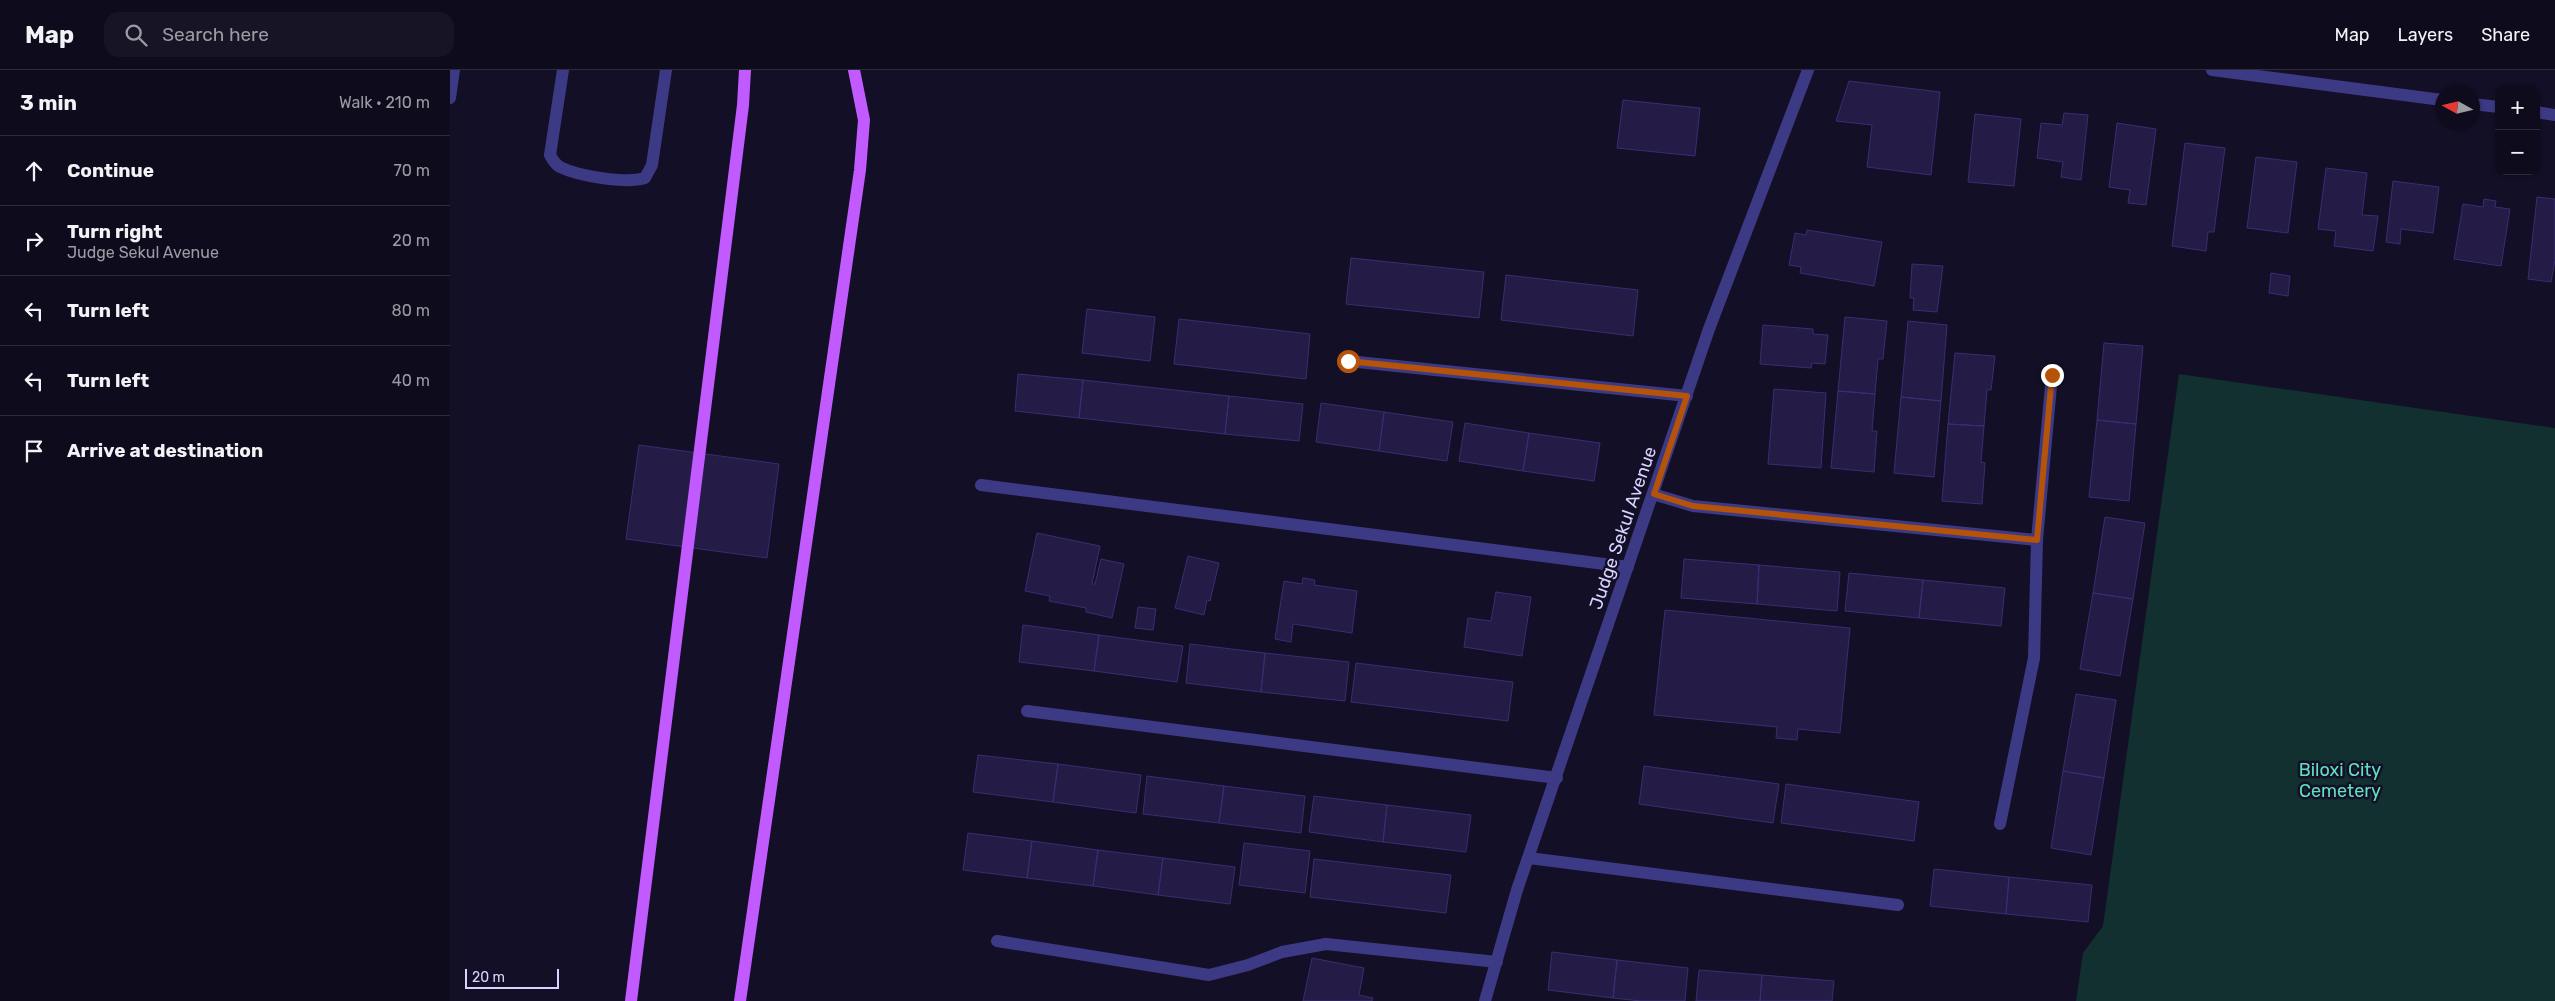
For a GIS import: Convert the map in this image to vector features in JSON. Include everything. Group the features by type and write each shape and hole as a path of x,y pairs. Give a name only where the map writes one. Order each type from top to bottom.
{"main road":[{"path":"631,1001 743,105 745,70"},
{"path":"740,1001 860,170 864,120 854,70"}],"street":[{"path":"450,98 454,70"},
{"path":"563,70 550,155 557,166 573,172 633,182 645,178 652,165 666,70"},
{"name":"Judge Sekul Avenue","path":"1485,1001 1529,858 1709,329 1808,70"},
{"path":"2212,70 2435,99"},
{"path":"2480,105 2495,107"},
{"path":"2540,112 2555,114"},
{"path":"1348,361 1687,396"},
{"path":"2000,824 2034,658 2037,540 2052,375"},
{"path":"981,484 1628,567"},
{"path":"1654,494 1693,506 2037,540"},
{"path":"1027,711 1557,778"},
{"path":"1529,858 1898,905"},
{"path":"998,941 1209,975 1248,965 1282,952 1326,944 1497,962"}],"green space":[{"name":"Biloxi City Cemetery","path":"2179,374 2555,428 2555,1001 2076,1001 2083,953 2103,926"}],"building":[{"path":"1849,81 1940,92 1931,175 1867,167 1872,125 1836,121"},
{"path":"1623,100 1700,108 1695,156 1617,148"},
{"path":"2064,113 2088,115 2081,180 2061,177 2063,162 2037,158 2041,123 2062,125"},
{"path":"1975,114 2021,119 2014,186 1968,182"},
{"path":"2117,123 2156,129 2146,205 2128,203 2130,190 2109,187"},
{"path":"2185,143 2225,148 2214,232 2208,232 2206,251 2172,246"},
{"path":"2256,157 2297,162 2288,233 2247,228"},
{"path":"2326,168 2367,173 2362,215 2378,216 2373,251 2334,246 2336,231 2318,229"},
{"path":"2393,181 2439,187 2433,233 2401,229 2400,244 2386,242"},
{"path":"2537,197 2555,199 2555,260 2551,282 2528,279"},
{"path":"2484,199 2496,201 2495,207 2510,209 2501,266 2454,259 2463,204 2483,207"},
{"path":"1807,230 1882,242 1874,286 1800,273 1801,267 1789,265 1795,233 1806,235"},
{"path":"1351,258 1484,272 1479,318 1346,304"},
{"path":"1912,264 1943,266 1937,312 1913,310 1914,298 1910,298"},
{"path":"2271,273 2290,276 2288,296 2269,293"},
{"path":"1506,275 1638,290 1633,336 1501,320"},
{"path":"1087,309 1155,317 1150,361 1082,353"},
{"path":"1845,317 1887,321 1883,359 1878,359 1875,394 1838,391"},
{"path":"1179,319 1310,334 1306,379 1174,364"},
{"path":"1908,321 1947,325 1941,401 1901,397"},
{"path":"1763,325 1813,329 1813,334 1828,335 1825,364 1812,363 1811,368 1760,364"},
{"path":"2104,343 2143,346 2136,424 2097,420"},
{"path":"1955,353 1995,356 1991,390 1987,390 1984,426 1948,424"},
{"path":"1018,374 1083,380 1079,418 1015,411"},
{"path":"1083,380 1229,396 1225,434 1079,418"},
{"path":"1774,389 1826,393 1821,468 1768,464"},
{"path":"1838,391 1875,394 1872,431 1877,431 1874,472 1831,468"},
{"path":"1229,396 1303,404 1299,441 1225,434"},
{"path":"1901,397 1941,401 1934,477 1894,473"},
{"path":"1321,403 1384,412 1379,451 1316,442"},
{"path":"1384,412 1453,422 1447,461 1379,451"},
{"path":"2097,420 2136,424 2129,501 2089,497"},
{"path":"1465,423 1529,433 1523,471 1459,461"},
{"path":"1948,424 1984,426 1981,462 1985,463 1982,504 1942,501"},
{"path":"1529,433 1600,443 1594,481 1523,471"},
{"path":"639,445 779,464 767,558 626,539"},
{"path":"2105,517 2145,523 2133,599 2093,593"},
{"path":"1037,533 1100,546 1092,584 1095,584 1101,559 1124,564 1112,618 1086,612 1086,608 1049,601 1050,596 1025,591"},
{"path":"1188,556 1219,563 1210,601 1207,600 1204,615 1175,608"},
{"path":"1684,559 1759,565 1757,604 1681,598"},
{"path":"1759,565 1840,572 1837,611 1757,604"},
{"path":"1849,573 1923,580 1919,618 1845,611"},
{"path":"1303,578 1315,580 1314,585 1357,591 1352,633 1293,624 1291,642 1275,639 1284,581 1302,584"},
{"path":"1923,580 2005,588 2001,626 1919,618"},
{"path":"1496,592 1531,597 1522,656 1464,647 1468,618 1491,621"},
{"path":"2093,593 2133,599 2120,676 2080,669"},
{"path":"1138,607 1156,609 1153,630 1135,628"},
{"path":"1665,610 1850,628 1840,733 1798,729 1797,740 1776,738 1777,727 1654,715"},
{"path":"1023,625 1099,635 1094,671 1019,662"},
{"path":"1099,635 1183,646 1177,682 1094,671"},
{"path":"1190,644 1265,653 1261,692 1186,683"},
{"path":"1265,653 1349,662 1345,701 1261,692"},
{"path":"1356,663 1513,682 1508,721 1351,702"},
{"path":"2076,694 2116,700 2104,778 2063,771"},
{"path":"978,755 1058,764 1053,802 973,792"},
{"path":"1058,764 1141,775 1136,813 1053,802"},
{"path":"1644,766 1779,784 1773,823 1639,804"},
{"path":"2063,771 2104,778 2091,855 2051,848"},
{"path":"1147,776 1224,786 1219,823 1143,814"},
{"path":"1786,784 1919,802 1914,841 1781,823"},
{"path":"1224,786 1305,796 1301,833 1219,823"},
{"path":"1314,796 1387,805 1383,842 1309,832"},
{"path":"1387,805 1471,815 1466,852 1383,842"},
{"path":"968,833 1032,841 1027,878 963,870"},
{"path":"1032,841 1098,850 1093,886 1027,878"},
{"path":"1244,843 1310,851 1305,893 1239,885"},
{"path":"1098,850 1163,858 1158,895 1093,886"},
{"path":"1163,858 1235,867 1230,904 1158,895"},
{"path":"1314,859 1451,875 1446,913 1310,897"},
{"path":"1934,869 2009,877 2006,914 1930,906"},
{"path":"2009,877 2092,885 2088,922 2006,914"},
{"path":"1552,952 1617,960 1613,998 1548,990"},
{"path":"1312,958 1364,968 1359,995 1373,998 1372,1001 1303,1001"},
{"path":"1617,960 1688,968 1685,1001 1641,1001 1613,998"},
{"path":"1699,970 1762,975 1760,1001 1696,1001"},
{"path":"1762,975 1834,981 1832,1001 1760,1001"}],"route":[{"path":"1348,361 1687,396 1654,494 1693,506 2037,540 2052,375"}]}
